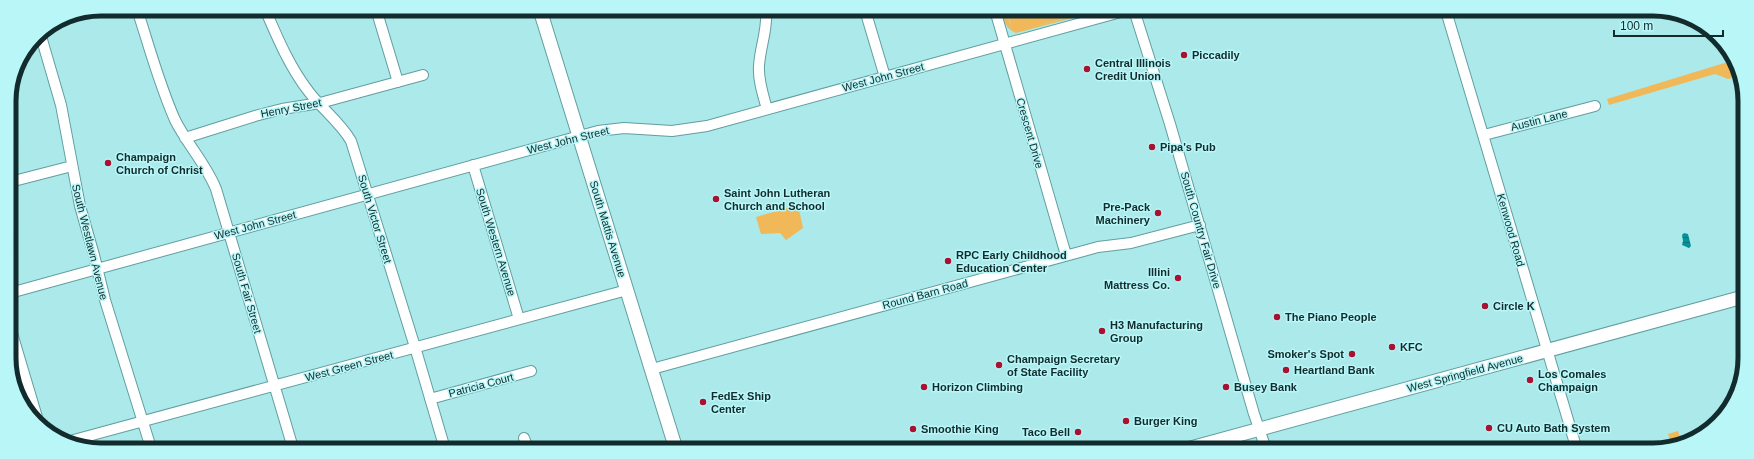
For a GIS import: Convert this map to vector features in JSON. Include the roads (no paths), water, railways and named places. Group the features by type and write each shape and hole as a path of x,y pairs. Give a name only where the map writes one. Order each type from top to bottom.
{"main road":[{"name":"South Mattis Avenue","path":"542,16 674,443"},
{"name":"West Springfield Avenue","path":"1210,443 1738,298"}],"street":[{"name":"South Fair Street","path":"139,16 168,102 185,138 211,176 292,443"},
{"name":"South Victor Street","path":"269,16 301,80 309,92 338,122 351,141 416,347 443,443"},
{"path":"378,16 398,82"},
{"path":"766,16 766,30 759,67 767,109"},
{"path":"867,16 885,76"},
{"name":"Crescent Drive","path":"997,16 1066,256"},
{"name":"West John Street","path":"16,291 579,136 608,129 659,131 688,129 767,109 1106,16"},
{"name":"South Country Fair Drive","path":"1136,16 1200,225 1264,443"},
{"name":"Kenwood Road","path":"1448,16 1575,443"},
{"name":"South Westlawn Avenue","path":"42,40 61,105 80,206 105,300 149,443"},
{"name":"Henry Street","path":"185,138 255,116 282,109 320,103 423,75"},
{"name":"Austin Lane","path":"1484,135 1595,106"},
{"name":"South Western Avenue","path":"473,165 519,319"},
{"path":"16,180 72,166"},
{"name":"Round Barn Road","path":"652,369 1098,247 1131,243 1200,225"},
{"name":"West Green Street","path":"78,439 627,290"},
{"path":"16,347 35,411"},
{"name":"Patricia Court","path":"430,399 531,371"},
{"path":"524,438 526,443"}],"water":[{"path":"1684,233 1688,234 1691,246 1689,248 1682,245 1682,235"}],"place":[{"name":"Piccadily","path":"1184,55"},
{"name":"Central Illinois Credit Union","path":"1087,69"},
{"name":"Pipa's Pub","path":"1152,147"},
{"name":"Champaign Church of Christ","path":"108,163"},
{"name":"Saint John Lutheran Church and School","path":"716,199"},
{"name":"Pre-Pack Machinery","path":"1158,213"},
{"name":"RPC Early Childhood Education Center","path":"948,261"},
{"name":"Illini Mattress Co.","path":"1178,278"},
{"name":"Circle K","path":"1485,306"},
{"name":"The Piano People","path":"1277,317"},
{"name":"H3 Manufacturing Group","path":"1102,331"},
{"name":"KFC","path":"1392,347"},
{"name":"Smoker's Spot","path":"1352,354"},
{"name":"Champaign Secretary of State Facility","path":"999,365"},
{"name":"Heartland Bank","path":"1286,370"},
{"name":"Los Comales Champaign","path":"1530,380"},
{"name":"Horizon Climbing","path":"924,387"},
{"name":"Busey Bank","path":"1226,387"},
{"name":"FedEx Ship Center","path":"703,402"},
{"name":"Burger King","path":"1126,421"},
{"name":"CU Auto Bath System","path":"1489,428"},
{"name":"Smoothie King","path":"913,429"},
{"name":"Taco Bell","path":"1078,432"}]}
